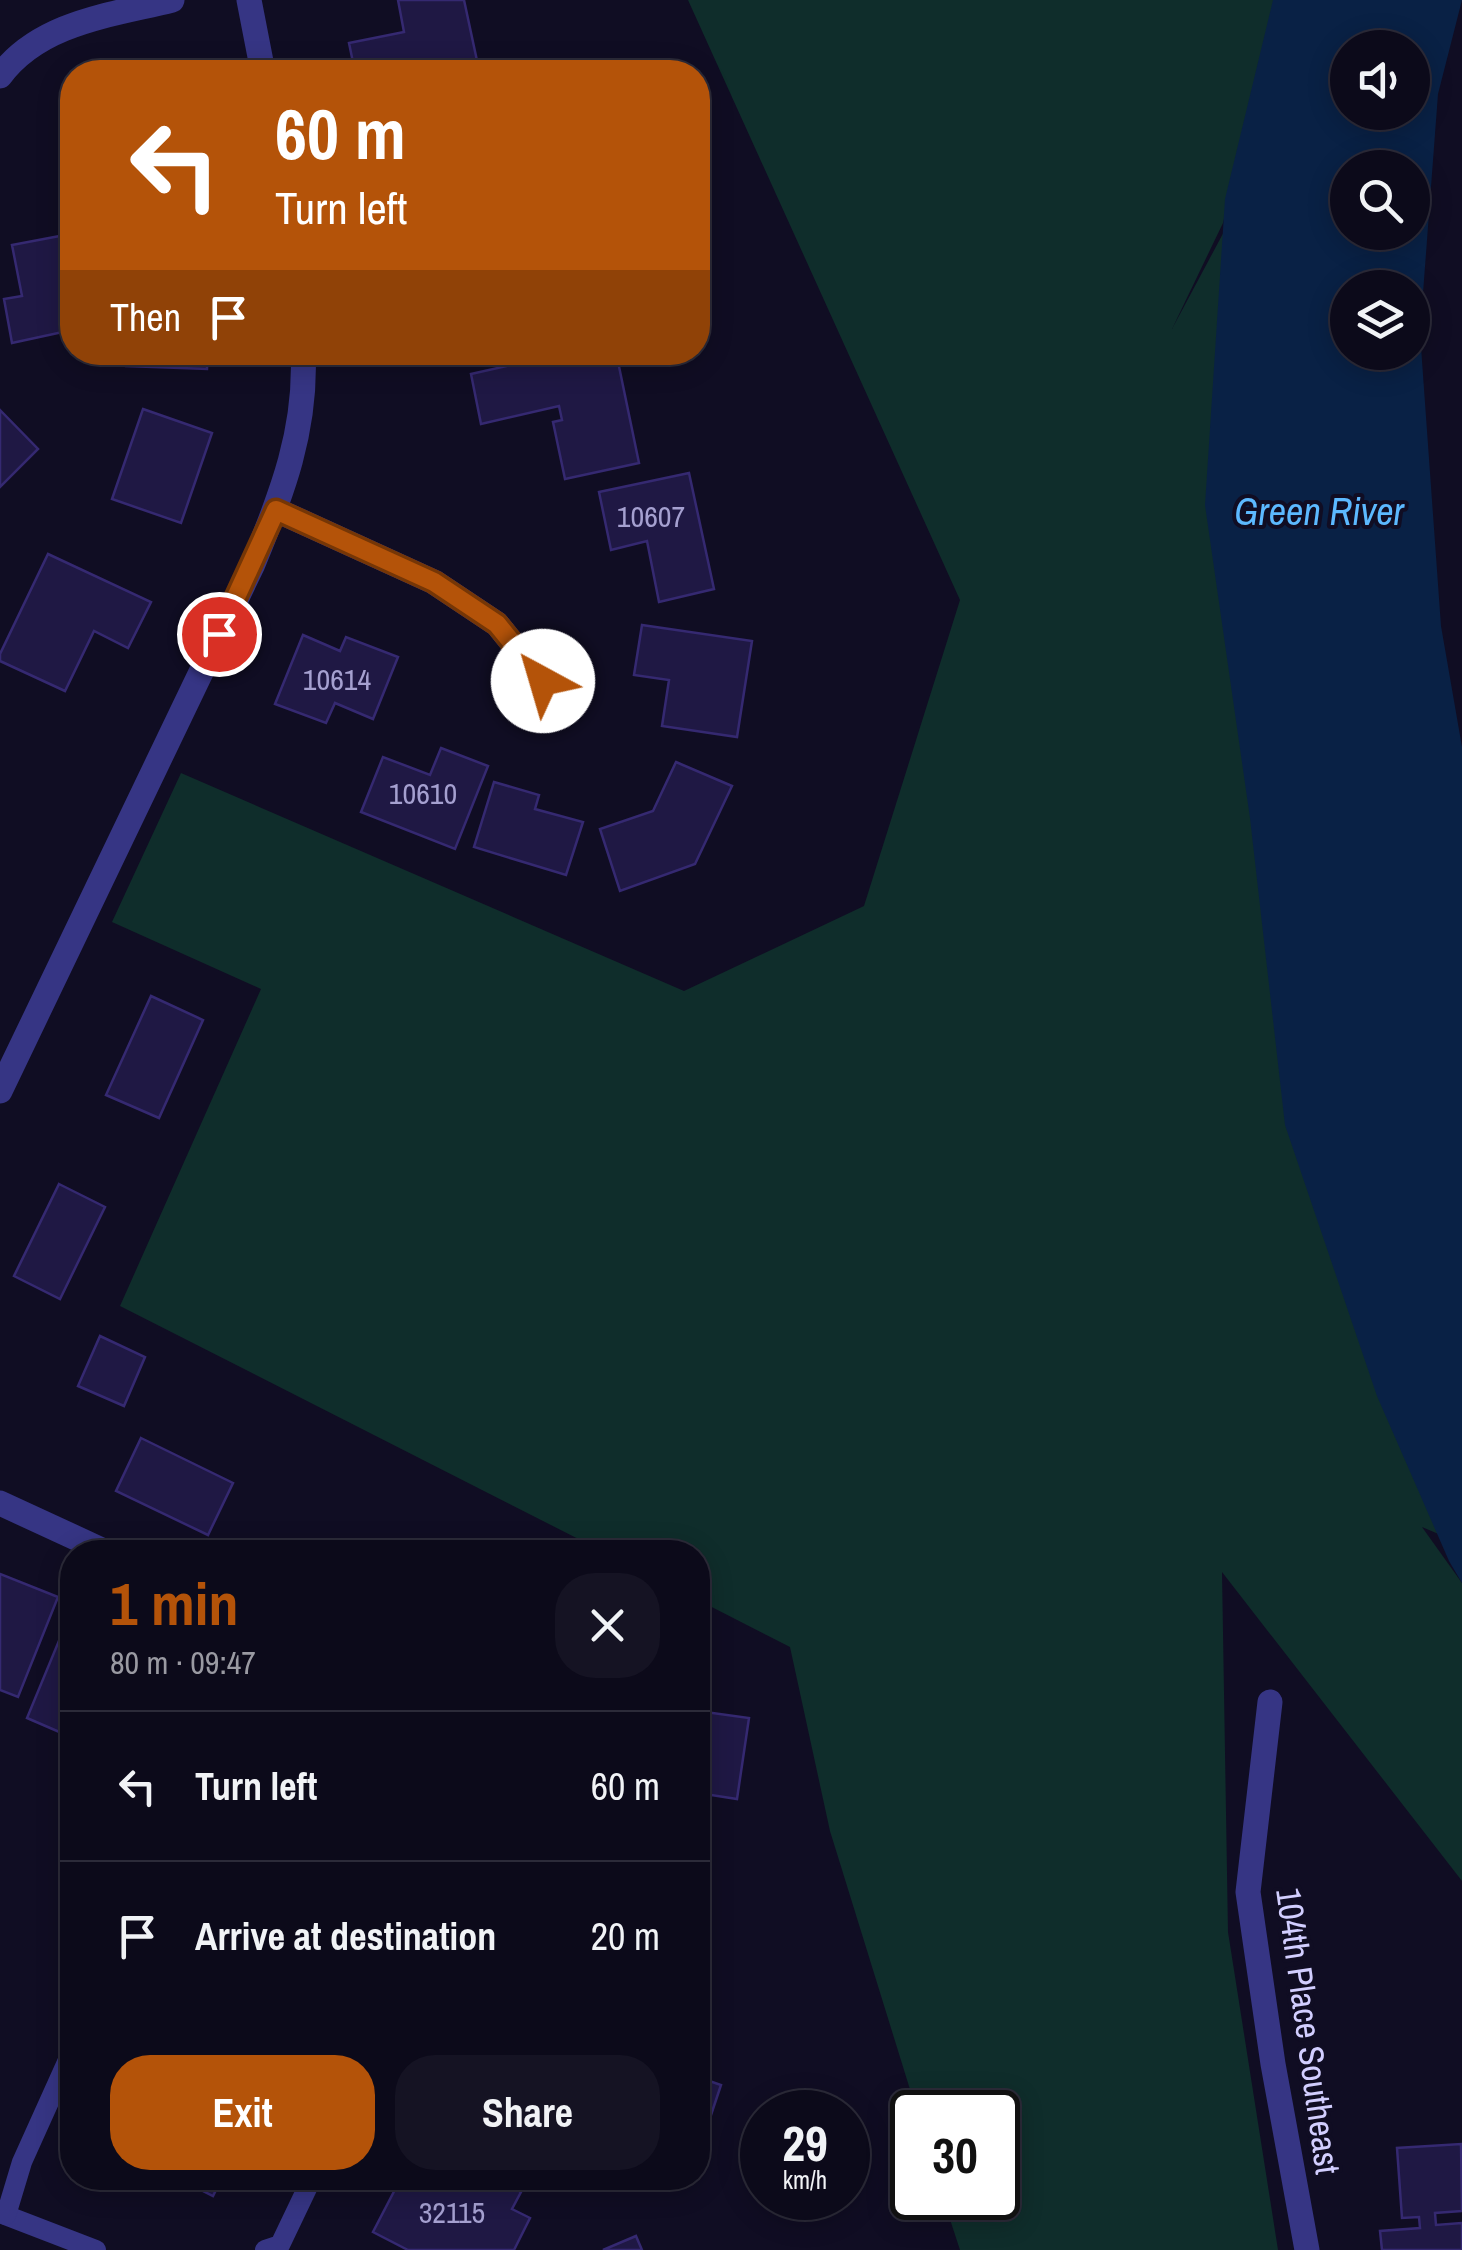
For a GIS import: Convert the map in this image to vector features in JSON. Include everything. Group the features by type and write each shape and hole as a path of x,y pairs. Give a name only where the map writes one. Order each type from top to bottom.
{"street":[{"path":"0,76 22,52 46,36 172,0"},
{"path":"249,0 260,60"},
{"path":"0,1091 276,510 302,414 303,365"},
{"path":"276,510 434,582 497,624 543,681"},
{"path":"0,1503 80,1540"},
{"name":"104th Place Southeast","path":"1270,1702 1248,1892 1273,2064 1307,2250"}],"lane":[{"path":"60,2078 3,2214 96,2250"},
{"path":"278,2248 306,2190"}],"green space":[{"path":"688,0 1275,0 1223,223 1172,329 1328,37 1293,365 1462,1544 1422,1527 1462,1583 1462,1881 1222,1572 1228,1932 1278,2250 960,2250 950,2220 1020,2220 1020,2090 910,2090 830,1831 790,1647 710,1606 710,1540 580,1540 120,1306 261,989 112,922 181,773 684,991 864,906 960,600"}],"water":[{"name":"Green River","path":"1273,0 1462,0 1438,94 1430,200 1430,150 1330,150 1330,250 1426,250 1425,270 1330,270 1330,370 1423,370 1441,626 1462,747 1462,1583 1377,1396 1285,1125 1250,818 1205,505 1225,199"}],"building":[{"path":"398,0 464,0 477,60 353,60 349,43 404,32"},
{"path":"60,236 60,333 12,343 4,299 22,296 12,245"},
{"path":"126,365 207,365 207,369"},
{"path":"511,365 619,365 639,463 565,479 553,422 562,420 559,406 481,424 471,374"},
{"path":"143,409 212,433 181,523 112,499"},
{"path":"0,410 38,449 0,487"},
{"path":"689,473 714,589 659,602 647,541 611,550 599,492"},
{"path":"48,554 151,602 128,648 94,631 65,691 0,661"},
{"path":"642,625 752,641 737,737 662,726 669,680 634,675"},
{"path":"303,635 340,651 346,637 398,657 373,719 335,703 326,723 275,704"},
{"path":"441,748 488,766 455,849 361,812 383,757 430,775"},
{"path":"676,762 732,786 695,864 620,891 600,829 653,811"},
{"path":"494,782 539,795 535,809 583,822 566,875 474,847"},
{"path":"151,996 203,1020 159,1118 106,1095"},
{"path":"59,1184 105,1207 60,1299 14,1276"},
{"path":"100,1336 145,1357 124,1406 78,1386"},
{"path":"141,1438 233,1483 208,1535 116,1491"},
{"path":"0,1574 58,1597 18,1697 0,1690"},
{"path":"60,1638 60,1732 27,1718"},
{"path":"710,1713 749,1718 737,1799 710,1795"},
{"path":"710,2081 721,2085 710,2118"},
{"path":"1461,2144 1462,2211 1435,2213 1436,2225 1462,2223 1462,2250 1382,2250 1380,2231 1420,2228 1419,2217 1402,2218 1397,2148"},
{"path":"395,2190 517,2190 521,2192 512,2209 530,2218 514,2250 408,2250 373,2232"},
{"path":"636,2236 642,2250 603,2250"}],"route":[{"path":"219,634 276,510 434,582 497,624 543,681"}]}
